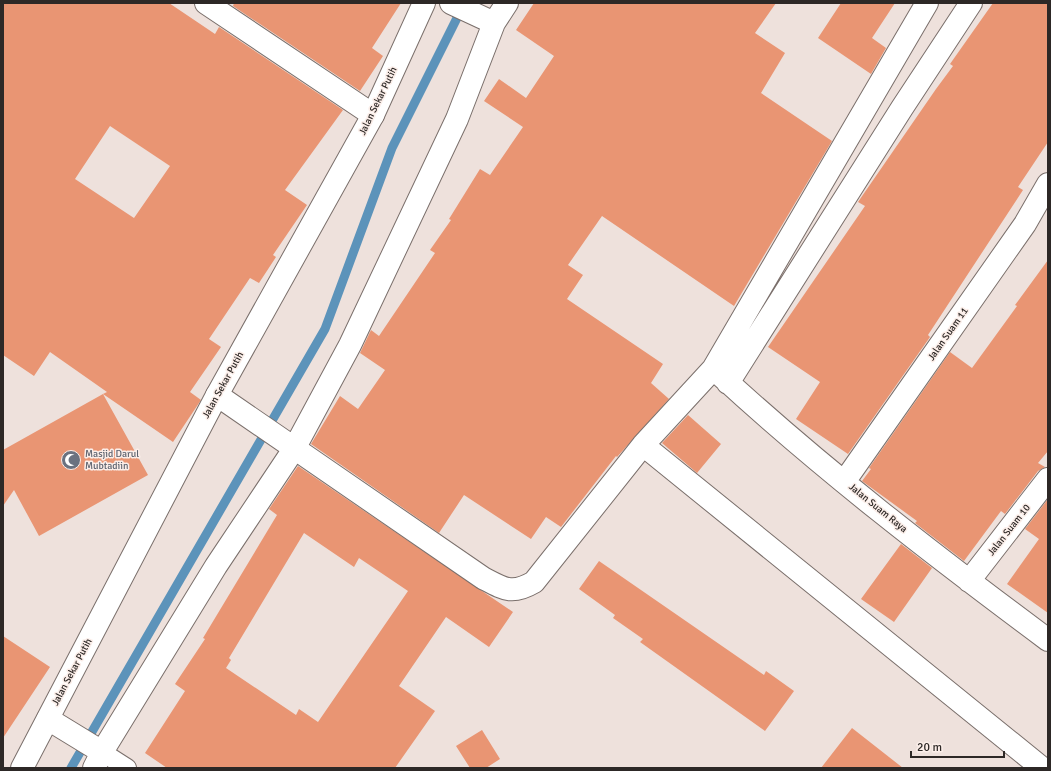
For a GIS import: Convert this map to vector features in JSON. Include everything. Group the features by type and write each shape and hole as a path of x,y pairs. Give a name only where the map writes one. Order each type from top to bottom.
{"street":[{"path":"206,3 373,114"},
{"name":"Jalan Sekar Putih","path":"22,768 217,395 373,114 424,3"},
{"path":"451,3 486,20"},
{"path":"48,719 67,731 95,754 216,566 291,446 350,345 450,133 486,20 507,3"},
{"path":"720,376 927,3"},
{"path":"217,395 482,578 502,588 521,589 534,582 644,445 720,376 902,108 971,3"},
{"name":"Jalan Suam 11","path":"844,482 1025,224 1048,184"},
{"path":"1025,224 1048,198"},
{"name":"Jalan Suam Raya","path":"720,376 844,482 969,581 1048,640"},
{"path":"644,445 1042,768"},
{"name":"Jalan Suam 10","path":"969,581 1048,479"}],"lane":[{"path":"95,754 127,768"}],"building":[{"path":"3,3 169,3 215,34 219,27 343,110 285,190 307,205 273,255 276,257 259,283 250,278 209,339 221,347 190,392 201,400 173,442 103,394 107,392 50,352 34,376 3,355","holes":["110,126 170,166 134,218 75,179"]},
{"path":"234,3 401,3 372,48 383,56 360,91 233,6"},
{"path":"534,3 776,3 755,33 785,53 761,93 832,141 734,306 602,216 568,265 583,275 567,299 663,364 651,383 669,399 617,457 616,456 561,527 546,517 531,539 464,495 439,533 311,444 340,396 358,409 385,370 360,353 371,330 379,336 435,253 430,250 451,220 449,219 480,169 490,175 523,127 484,101 499,79 526,98 554,56 516,30"},
{"path":"841,3 895,3 872,38 886,48 871,74 818,38"},
{"path":"993,3 1048,3 1048,142 1018,187 1023,190 928,335 930,337 848,454 796,419 820,382 768,347 865,206 858,202 953,66 950,64"},
{"path":"1048,260 1048,451 1038,463 1045,467 1038,471 1005,514 1001,511 964,561 915,523 917,521 862,481 871,469 869,468 950,352 972,368"},
{"name":"Masjid Darul Mubtadiin","path":"103,394 148,475 39,536 14,490 3,506 3,450"},
{"path":"688,415 721,444 697,473 662,443"},
{"path":"298,466 513,612 489,647 446,617 399,686 435,711 395,768 167,768 145,753 185,691 175,684 205,639 203,638 277,515 269,509","holes":["304,533 354,567 359,558 408,591 318,722 299,709 296,715 226,668 231,660 229,658"]},
{"path":"1048,499 1048,613 1007,584 1039,539 1025,529"},
{"path":"901,544 932,568 894,622 861,599"},
{"path":"599,561 764,675 766,671 794,691 765,731 640,642 643,639 613,618 615,615 579,589"},
{"path":"3,636 50,667 3,738"},
{"path":"852,728 903,768 821,768"},
{"path":"482,730 500,759 486,768 470,768 456,746"}],"waterway":[{"path":"71,768 325,329 392,148 462,8"}],"place":[{"name":"Masjid Darul Mubtadiin","path":"71,460"}]}
